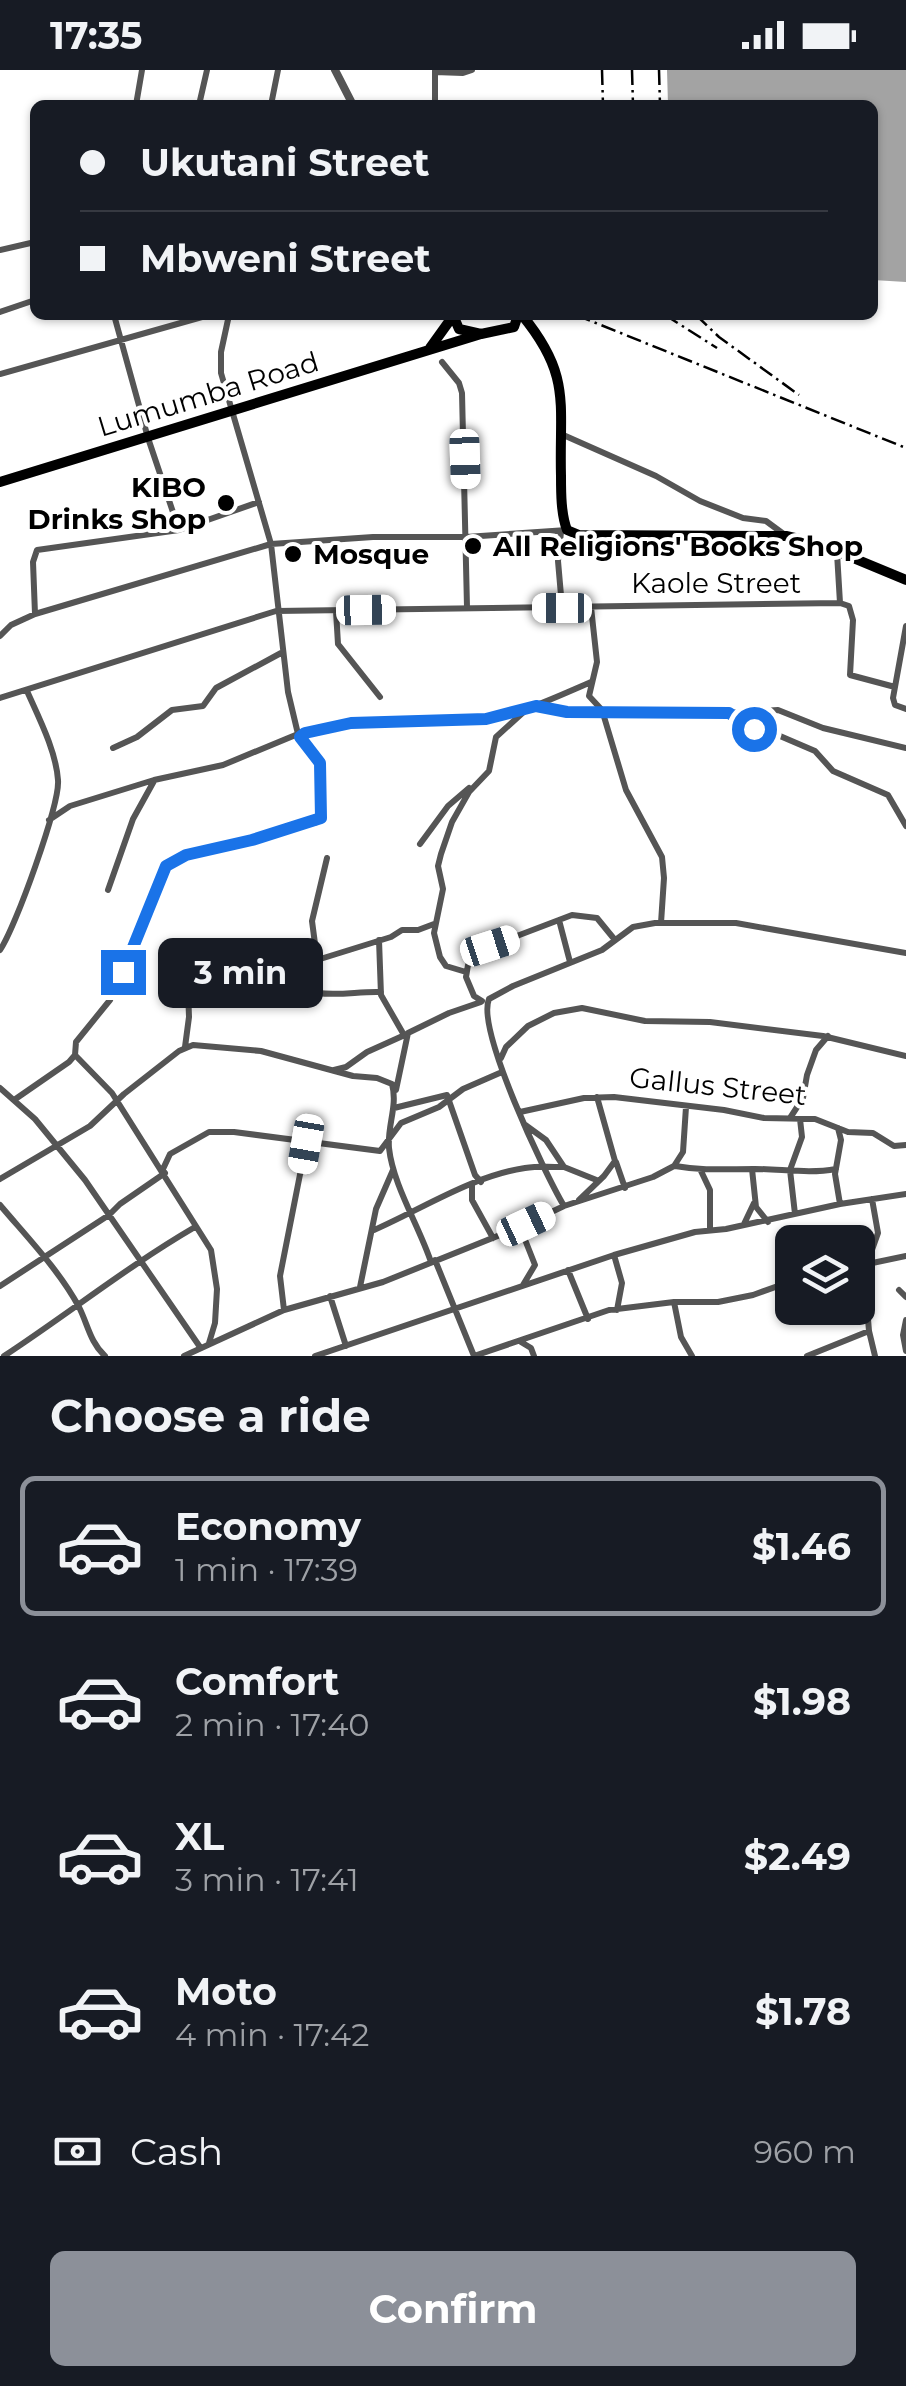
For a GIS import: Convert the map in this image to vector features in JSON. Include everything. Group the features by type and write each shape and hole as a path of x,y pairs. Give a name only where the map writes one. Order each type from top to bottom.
{"main road":[{"path":"429,349 449,320"},
{"path":"455,320 459,330 481,334"},
{"path":"509,330 520,320"},
{"path":"526,320 558,376 564,531 580,535 786,536 817,543 906,580"},
{"name":"Lumumba Road","path":"0,482 429,349 509,330"},
{"path":"509,330 543,344"}],"street":[{"path":"137,100 142,70"},
{"path":"200,100 208,70"},
{"path":"272,100 278,70"},
{"path":"335,70 350,100"},
{"path":"435,100 435,71 472,70"},
{"path":"0,250 30,243"},
{"path":"0,312 30,302"},
{"path":"116,320 148,438 180,530"},
{"path":"0,374 190,320"},
{"path":"14,1100 74,1055 76,1042 110,1000 166,866 186,855 321,818 320,763 299,736 281,653 271,544 220,363 228,320"},
{"path":"442,362 460,383 462,393 467,607"},
{"path":"560,433 656,476 700,501 743,518 766,521 786,536"},
{"path":"35,614 33,562 37,550 180,530 259,502"},
{"path":"0,636 11,624 35,614 271,544 374,537 466,538 564,531 558,561 562,608"},
{"path":"837,552 840,603"},
{"name":"Kaole Street","path":"0,698 276,611 467,607 840,603 849,606 853,620 850,675 895,687"},
{"path":"591,607 597,662 590,696 602,710 626,790 662,858 661,923"},
{"path":"336,611 338,644 380,697"},
{"path":"906,626 893,702 906,709"},
{"path":"112,748 137,737 172,710 202,706 216,688 281,653"},
{"path":"48,821 70,806 154,780 223,765 313,730 351,723 486,719 532,707 591,682"},
{"path":"0,950 24,897 57,796 58,780 27,691"},
{"path":"420,844 448,806 489,770 496,737 532,707 567,712 778,710 822,728 906,748"},
{"path":"729,713 758,732 815,751 833,771 888,795 906,826"},
{"path":"108,890 134,819 154,780"},
{"path":"466,972 443,963 435,923 443,889 439,862 452,822 474,785"},
{"path":"894,801 906,802"},
{"path":"317,960 313,916 322,890 326,858"},
{"path":"486,1000 471,992 466,972 480,950 572,915 597,918 616,940"},
{"path":"559,920 570,962"},
{"path":"240,974 281,962 317,960 402,930 418,930 435,923"},
{"path":"334,1070 450,1012 602,950 633,927 736,923 906,954"},
{"path":"378,940 381,992 406,1034 394,1096"},
{"path":"185,1047 187,992 194,978 213,973 240,974 322,994 381,992"},
{"path":"486,1000 486,1014 502,1072 542,1168 564,1206"},
{"path":"501,1060 506,1048 528,1026 554,1013 582,1008 645,1021 720,1023 828,1036 906,1056"},
{"path":"790,1118 804,1098 816,1050 828,1036"},
{"path":"0,1179 90,1126 185,1047 227,1046 392,1084 394,1108 388,1144 393,1170 474,1356 617,1310 674,1302 718,1302 775,1287"},
{"path":"74,1055 118,1102 211,1250 216,1270 217,1313 209,1343"},
{"path":"0,1286 109,1215 164,1171 170,1154 209,1132 234,1132 306,1144 324,1142 376,1151 388,1144 401,1122 439,1107 502,1072"},
{"path":"0,1088 59,1146 200,1348"},
{"path":"394,1108 440,1095 450,1098"},
{"path":"597,1096 626,1188"},
{"name":"Gallus Street","path":"520,1112 597,1096 764,1118 818,1120 838,1128 874,1133 894,1146 906,1145"},
{"path":"450,1098 478,1179"},
{"path":"184,1356 284,1310 360,1288 493,1238 564,1206 626,1188 674,1166 684,1152 686,1107"},
{"path":"800,1119 802,1137"},
{"path":"794,1214 790,1170 802,1137 818,1120"},
{"path":"524,1124 546,1140 564,1167"},
{"path":"838,1128 841,1140 836,1169 840,1204"},
{"path":"284,1310 280,1276 306,1144"},
{"path":"574,1204 615,1161"},
{"path":"674,1166 702,1171 836,1169"},
{"path":"374,1230 478,1179 516,1170 564,1167 599,1180"},
{"path":"752,1169 755,1202 768,1222"},
{"path":"360,1288 378,1202 393,1170"},
{"path":"702,1171 710,1190 710,1230"},
{"path":"472,1185 472,1200 493,1238"},
{"path":"314,1356 614,1255 710,1230 906,1194"},
{"path":"872,1199 879,1226 875,1235"},
{"path":"744,1224 755,1202"},
{"path":"0,1205 44,1256 79,1307 92,1342 105,1356"},
{"path":"4,1356 79,1307 139,1260 195,1227"},
{"path":"520,1227 535,1264 522,1286"},
{"path":"614,1255 622,1283 617,1310"},
{"path":"875,1262 906,1256"},
{"path":"568,1270 588,1319"},
{"path":"900,1290 906,1296"},
{"path":"330,1296 346,1346"},
{"path":"674,1302 681,1337 692,1356"},
{"path":"906,1320 906,1352"},
{"path":"868,1325 875,1356"},
{"path":"807,1356 869,1331"},
{"path":"520,1342 534,1356"}],"shaded area":[{"path":"667,70 906,70 906,282 878,280 878,100 668,100"}],"railway":[{"path":"602,70 603,100"},
{"path":"632,70 633,100"},
{"path":"659,70 660,100"},
{"path":"588,320 906,448"},
{"path":"673,320 717,348"},
{"path":"701,320 799,395"}],"place":[{"name":"KIBO Drinks Shop","path":"226,503"},
{"name":"All Religions' Books Shop","path":"473,546"},
{"name":"Mosque","path":"293,554"}],"route":[{"path":"123,972 166,866 186,855 321,818 320,763 300,737 305,733 351,723 486,719 536,706 567,712 729,713 754,729"}]}
